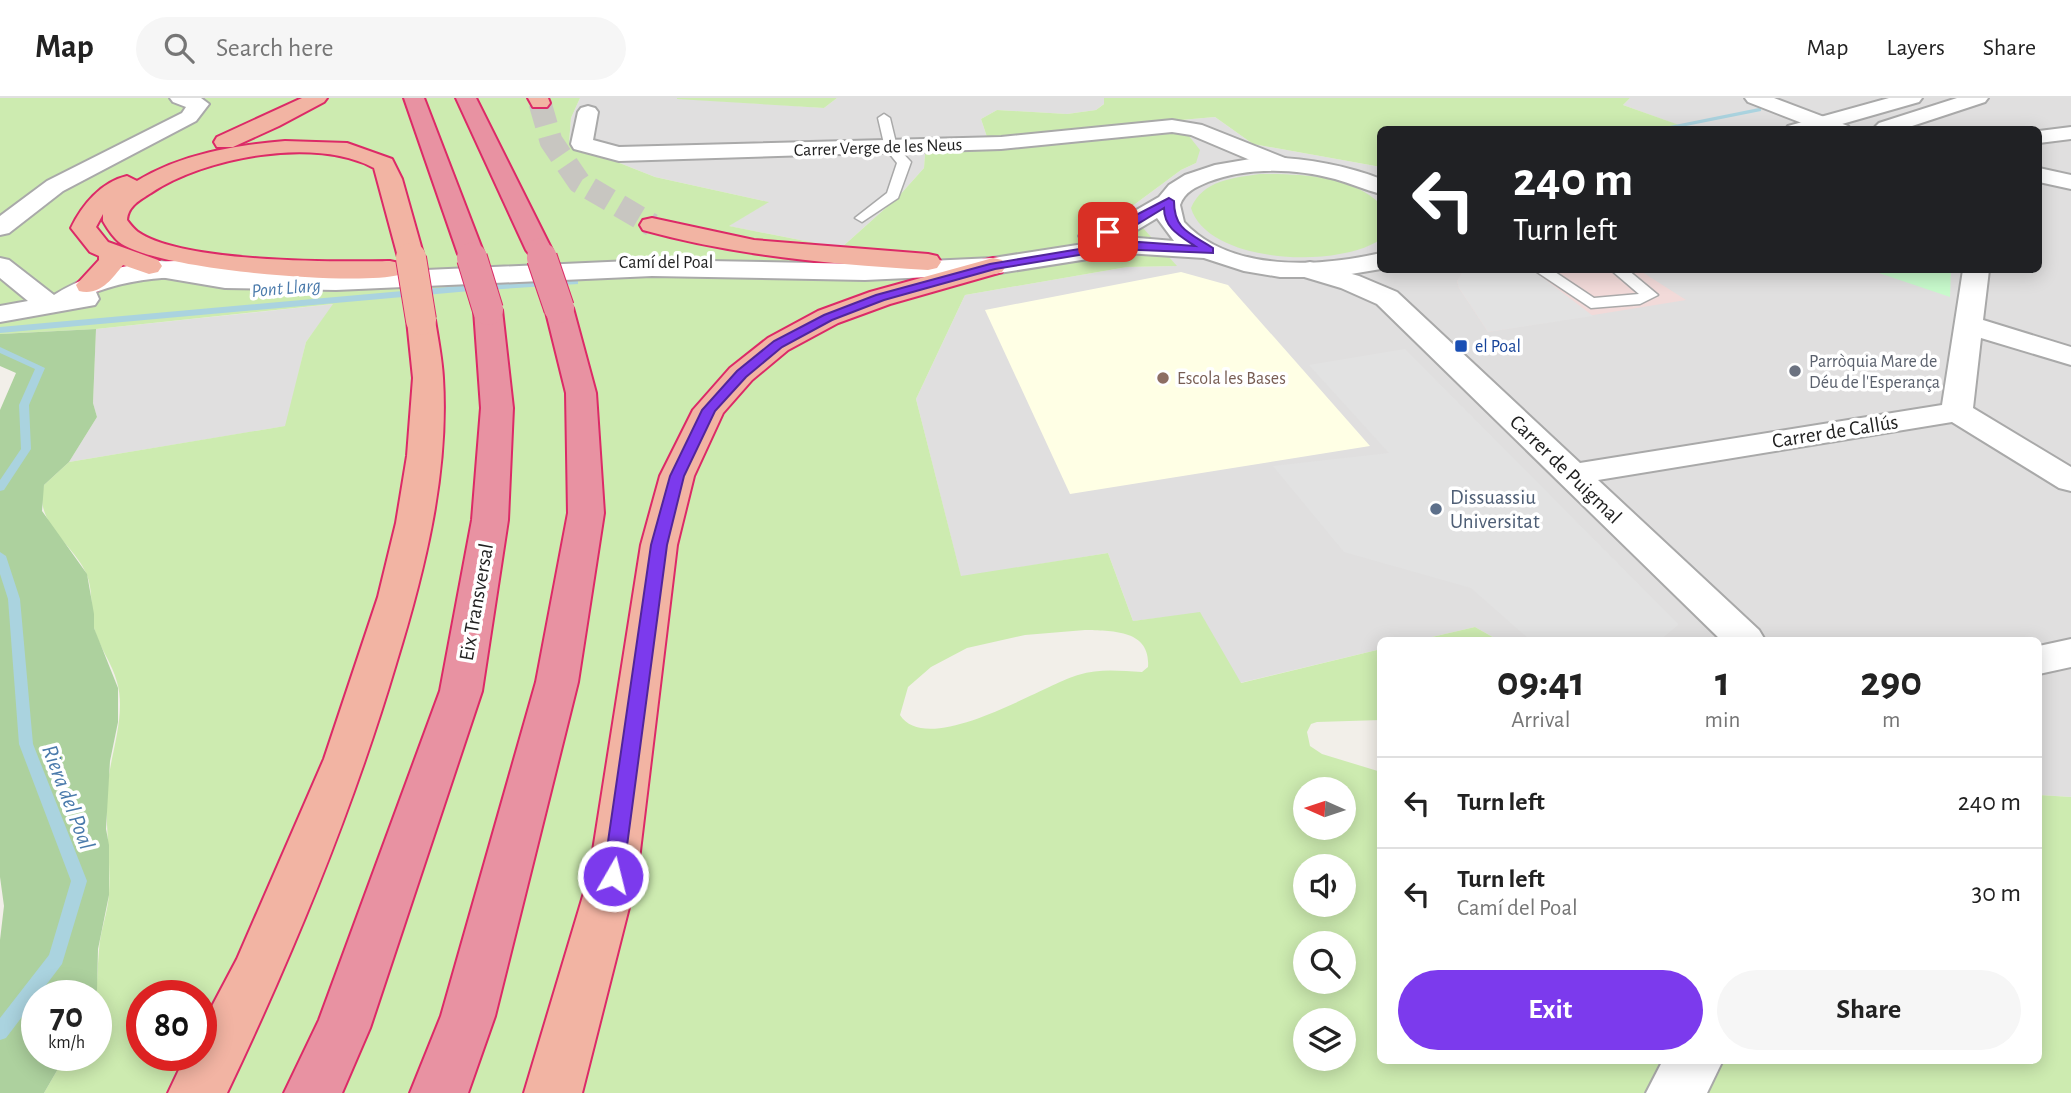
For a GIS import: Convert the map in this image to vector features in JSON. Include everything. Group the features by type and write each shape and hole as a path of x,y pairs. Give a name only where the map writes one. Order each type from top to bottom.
{"highway":[{"path":"154,268 99,247 83,228 89,215 104,199 140,176 272,122 317,98"},
{"name":"Eix Transversal","path":"313,1093 343,1028 461,691 490,520 498,408 488,310 471,254 414,98"},
{"path":"439,1093 468,1016 557,682 586,513 581,393 559,308 539,250 466,98"},
{"path":"197,1093 258,972 346,759 397,597 414,523 424,456 428,378 421,320 400,263 390,178 384,164 355,151 309,146 281,148 205,162 161,177 123,202 116,212 115,222 122,232 132,239 175,254 262,266 400,263"},
{"path":"652,225 693,237 790,254 928,262"},
{"path":"89,285 112,262 113,254"},
{"path":"553,1093 613,876 659,545 677,476 709,410 741,374 778,344 828,317 880,298 993,266"}],"street":[{"path":"0,228 55,186 188,117 199,104 180,98"},
{"path":"1755,98 1832,126 1912,98"},
{"path":"1890,126 1978,98"},
{"name":"Carrer Verge de les Neus","path":"588,112 582,144 619,154 1001,143 1172,126 1205,133 1282,165"},
{"path":"1205,133 1217,154 1214,168 1205,175"},
{"path":"2042,137 2071,133"},
{"path":"1282,165 1331,171 1377,184"},
{"name":"Camí del Poal","path":"52,305 89,285 154,268 185,266 303,276 349,275 400,263 620,262 843,266 928,262 1108,232 1128,225 1169,201 1179,188 1205,175 1246,166 1282,165"},
{"path":"2042,176 2071,182"},
{"path":"1169,201 1169,218 1177,229 1209,250 1256,265 1310,270 1341,269 1377,263"},
{"name":"Camí del Poal","path":"154,268 218,279 335,282 602,269 865,272 993,266 1126,245 1209,250"},
{"path":"0,266 52,305"},
{"name":"Carrer de Puigmal","path":"1310,270 1350,282 1387,298 1572,474 1723,634"},
{"path":"1379,273 1387,298"},
{"path":"1976,273 1956,412 2071,481"},
{"name":"Camí del Poal","path":"0,314 218,279"},
{"path":"1969,325 2071,356"},
{"name":"Carrer de Callús","path":"1572,474 1956,412"},
{"path":"2042,659 2071,653"},
{"path":"1675,1093 1693,1064"}],"lane":[{"path":"862,218 893,195 904,162 891,148 884,118"},
{"path":"1546,273 1591,303 1640,299 1650,295 1623,273"}],"shaded area":[{"path":"580,98 677,98 824,108 837,98 1104,98 1105,103 1096,110 1067,114 997,110 981,119 987,137 1215,117 1253,144 1377,166 1377,273 2042,273 2042,126 1681,126 1623,105 1630,98 2071,98 2071,797 2042,795 2042,637 1493,637 1475,627 1432,637 1377,637 1377,650 1240,683 1200,613 1133,621 1108,553 961,577 916,399 965,295 1127,267 1176,266 1127,210 1181,170 1196,163 1165,132 925,154 924,168 898,197 841,248 728,226 768,202 655,177 569,143 571,118"},
{"name":"Escola les Bases","path":"1181,272 1228,285 1370,446 1070,494 985,310"},
{"path":"1462,273 1644,273 1686,300 1488,332 1457,281"},
{"path":"1462,273 1537,273 1593,316 1488,332 1457,281"},
{"path":"334,304 306,342 286,426 69,462 97,417 93,403 96,329"},
{"name":"Dissuassiu Universitat","path":"1405,349 1678,625 1664,637 1527,637 1471,588 1344,552 1273,466 1389,453 1309,365"}],"green space":[{"path":"0,98 580,98 571,118 569,143 655,177 769,202 729,226 841,248 898,197 924,168 925,154 1165,132 1189,136 1200,150 1196,163 1181,170 1127,210 1177,266 1127,267 965,295 916,399 961,576 1108,553 1133,621 1200,612 1241,683 1377,650 1377,720 1317,722 1311,724 1307,732 1310,746 1322,754 1377,771 1377,1064 2042,1064 2042,795 2071,797 2071,1093 44,1093 57,1071 112,1071 112,980 98,980 99,950 109,893 108,779 119,723 120,695 115,675 94,628 88,578 79,560 48,521 42,498 44,485 69,462 285,426 306,342 333,304 96,329 0,334","holes":["1106,631 1136,639 1143,645 1148,667 1142,672 1103,671 1078,675 987,715 935,729 914,726 900,715 908,687 931,667 967,648 1025,635"]},
{"path":"677,98 837,98 824,108 677,99"},
{"path":"1104,98 1630,98 1623,105 1682,126 1377,126 1377,166 1253,144 1215,117 987,137 981,119 997,110 1067,114 1096,110 1104,104"},
{"path":"1260,174 1308,176 1356,188 1377,202 1377,241 1361,249 1336,255 1307,257 1277,256 1222,241 1202,227 1191,208 1203,191 1220,182"},
{"path":"1879,273 1951,273 1950,297"},
{"path":"96,329 93,403 97,417 69,462 44,485 42,511 87,574 94,628 118,688 118,722 110,761 106,829 109,845 109,895 98,949 97,980 21,980 21,1071 57,1071 44,1093 0,1093 0,940 4,906 0,877 0,410 16,373 0,366 0,334"},
{"path":"1475,627 1493,637 1432,637"}],"waterway":[{"path":"1674,126 1759,110"},
{"name":"Pont Llarg","path":"0,330 470,288 575,282"},
{"name":"Riera del Poal","path":"0,350 40,368 24,405 26,449 0,488"},
{"name":"Riera del Poal","path":"0,556 14,599 26,744 79,881 56,959 0,1032"}],"tunnel":[{"path":"540,103 551,141 579,182 652,225"}],"place":[{"name":"el Poal","path":"1461,346"},
{"name":"Parròquia Mare de Déu de l'Esperança","path":"1795,371"},
{"name":"Escola les Bases","path":"1163,378"},
{"name":"Dissuassiu Universitat","path":"1436,509"}],"route":[{"path":"613,876 659,545 677,476 709,410 741,374 778,344 828,317 880,298 993,266 1115,246 1209,250 1177,229 1169,218 1169,201 1148,215 1108,232"}]}
